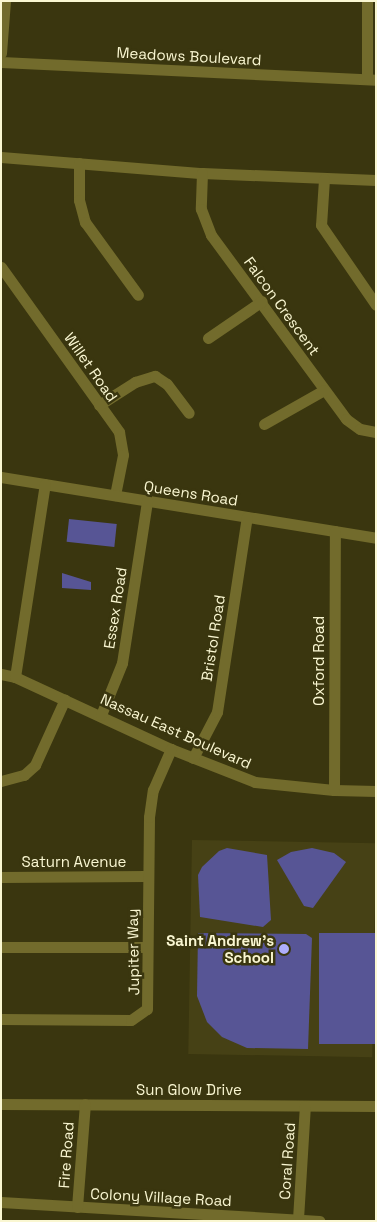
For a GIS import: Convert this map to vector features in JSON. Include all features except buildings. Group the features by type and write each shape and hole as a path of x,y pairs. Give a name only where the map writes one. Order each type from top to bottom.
{"street":[{"path":"1,53 4,1"},
{"path":"367,1 371,79"},
{"name":"Meadows Boulevard","path":"1,62 371,79"},
{"path":"1,158 202,173 376,180"},
{"path":"80,163 78,200 85,222 138,295"},
{"name":"Falcon Crescent","path":"202,173 204,221 346,420 360,430 376,432"},
{"path":"324,179 321,226 376,305"},
{"name":"Willet Road","path":"1,267 123,442 115,494"},
{"path":"208,338 262,301"},
{"path":"99,405 135,382 155,376 167,384 189,413"},
{"path":"264,424 324,390"},
{"name":"Queens Road","path":"1,477 115,494 247,518 376,538"},
{"path":"15,677 45,484"},
{"name":"Essex Road","path":"101,716 122,663 147,501"},
{"name":"Bristol Road","path":"194,758 217,712 247,518"},
{"name":"Oxford Road","path":"334,790 335,531"},
{"name":"Nassau East Boulevard","path":"1,674 15,677 171,748 255,782 334,790 376,791"},
{"path":"1,781 24,775 35,765 64,698"},
{"name":"Jupiter Way","path":"1,1019 138,1018 148,1002 146,876 153,790 171,748"},
{"name":"Saturn Avenue","path":"1,877 146,876"},
{"path":"1,947 147,948"},
{"name":"Sun Glow Drive","path":"1,1104 376,1106"},
{"name":"Fire Road","path":"77,1207 85,1104"},
{"name":"Coral Road","path":"298,1219 305,1106"},
{"name":"Colony Village Road","path":"1,1202 319,1221"}],"shaded area":[{"path":"69,519 117,524 114,547 67,542"},
{"path":"62,573 91,582 91,590 62,588"},
{"name":"Saint Andrew's School","path":"192,840 376,843 372,1057 188,1054"},
{"path":"227,848 267,855 271,920 263,927 200,917 198,875 202,867 219,851"},
{"path":"312,848 334,853 346,862 313,908 304,906 277,860 291,852"},
{"path":"198,933 306,934 312,938 308,1049 247,1048 222,1037 207,1022 197,996"},
{"path":"319,933 376,933 376,1044 319,1044"}],"place":[{"name":"Saint Andrew's School","path":"284,949"}]}
